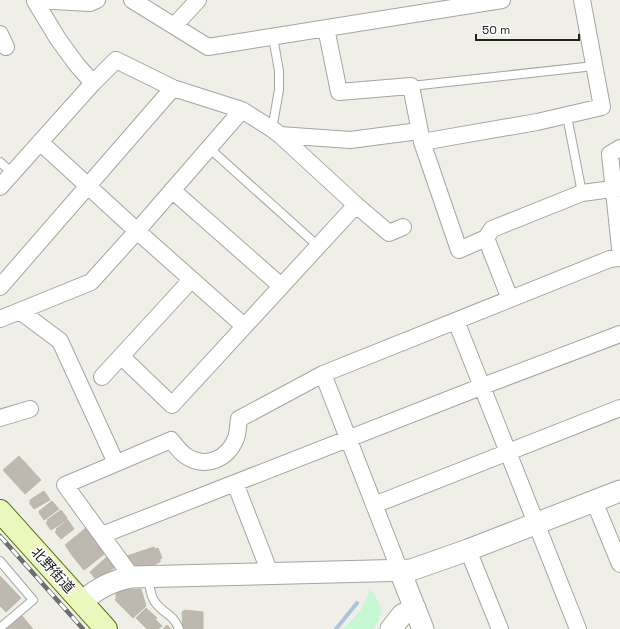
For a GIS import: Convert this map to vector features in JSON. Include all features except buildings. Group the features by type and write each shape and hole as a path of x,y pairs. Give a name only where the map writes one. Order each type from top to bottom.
{"main road":[{"name":"北野街道","path":"0,510 106,629"}],"street":[{"path":"35,0 90,3 97,0"},
{"path":"35,0 58,39 77,65 93,83"},
{"path":"132,0 208,47 273,38 427,6 502,0"},
{"path":"174,26 198,0"},
{"path":"276,132 350,140 420,136 567,116 602,107 582,0"},
{"path":"326,28 339,92 411,86 420,136 459,250 486,238 492,228 582,193 617,188"},
{"path":"0,187 93,83 116,60 173,88 242,110 276,132 389,233 403,227"},
{"path":"0,287 173,88"},
{"path":"7,314 90,282 137,231 242,110"},
{"path":"40,142 191,280 244,326"},
{"path":"620,148 610,154 617,188 620,248"},
{"path":"172,190 281,286"},
{"path":"121,356 172,405 356,205"},
{"path":"486,238 510,299"},
{"path":"140,576 102,535 65,485 172,440 179,450 187,456 198,461 211,462 222,457 231,448 237,437 239,419 323,374 610,259 620,258"},
{"path":"102,377 191,280"},
{"path":"7,314 60,341 116,463"},
{"path":"456,321 578,629"},
{"path":"102,535 348,440 482,386 620,334"},
{"path":"323,374 423,629"},
{"path":"374,505 620,408"},
{"path":"0,418 30,409"},
{"path":"235,483 270,573"},
{"path":"82,602 102,588 117,580 140,576 412,570 620,491"},
{"path":"594,501 620,564"},
{"path":"468,550 500,629"},
{"path":"391,629 402,614 415,608"}],"lane":[{"path":"273,38 279,71 276,132"},
{"path":"411,86 594,66"},
{"path":"567,116 582,193"},
{"path":"209,148 318,246"},
{"path":"0,162 12,174"},
{"path":"0,561 33,600 0,628"},
{"path":"140,576 152,594 155,603 172,617 179,629"}],"green space":[{"path":"370,589 381,608 380,617 373,629 343,629 361,610"}],"waterway":[{"path":"336,629 357,603"}],"railway":[{"path":"0,536 83,629"}]}
